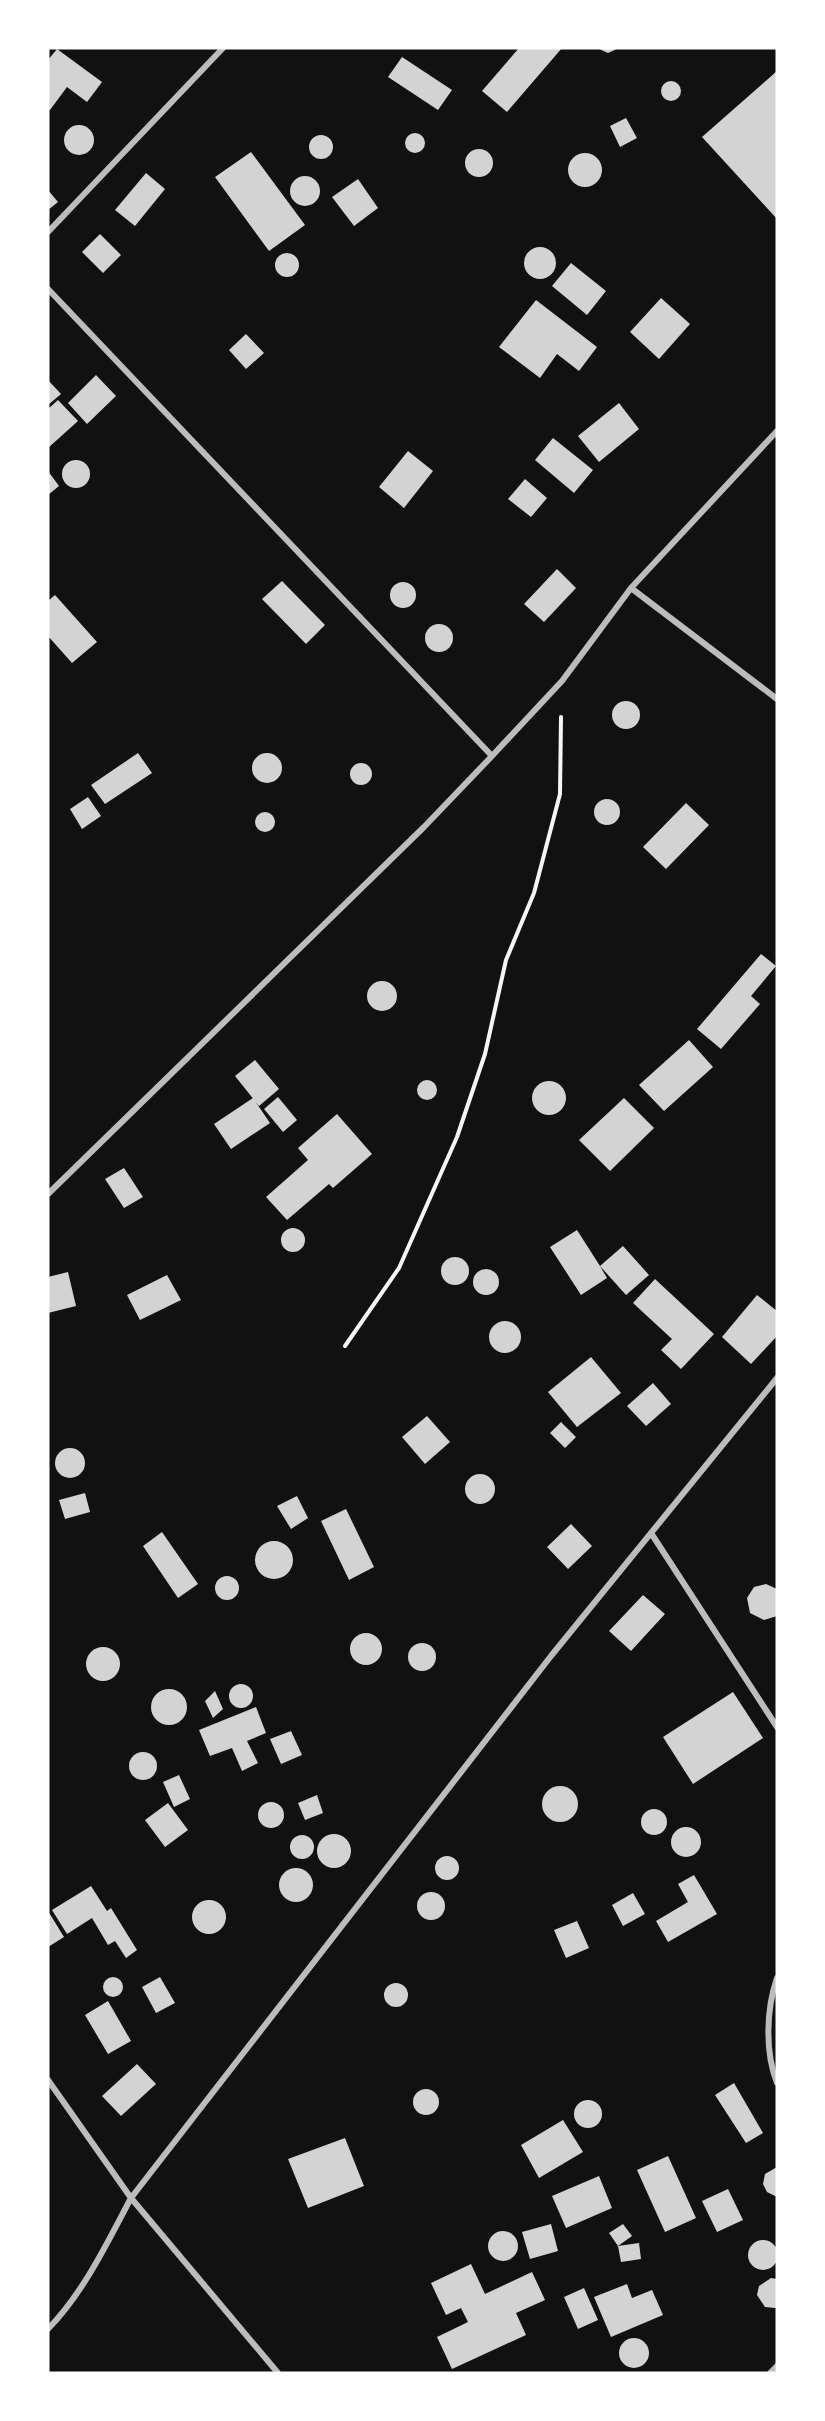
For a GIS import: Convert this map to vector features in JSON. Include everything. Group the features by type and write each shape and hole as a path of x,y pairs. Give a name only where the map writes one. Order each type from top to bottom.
{"street":[{"path":"48,232 223,48"},
{"path":"48,289 492,756"},
{"path":"48,1194 424,827 492,756 562,681 631,588 777,431"},
{"path":"631,588 777,699"},
{"path":"48,2329 60,2317 96,2264 131,2198 551,1656 777,1378"},
{"path":"651,1533 777,1727"},
{"path":"777,1978 770,2011 769,2044 777,2083"},
{"path":"48,2080 131,2198 278,2373"},
{"path":"770,2373 777,2366"}],"path":[{"path":"345,1346 399,1268 457,1137 485,1054 506,960 534,893 560,794 562,681"}],"building":[{"path":"519,48 562,48 507,112 482,91"},
{"path":"597,48 619,48 608,53"},
{"path":"57,49 102,82 87,102 67,87 50,110 48,109 48,60"},
{"path":"402,57 452,90 438,110 388,77"},
{"path":"777,71 777,219 702,137"},
{"path":"671,81 678,84 681,91 678,98 671,101 664,98 661,91 664,84"},
{"path":"626,118 637,138 620,147 610,126"},
{"path":"79,125 90,129 94,140 90,151 79,155 68,151 64,140 68,129"},
{"path":"415,133 422,136 425,143 422,150 415,153 408,150 405,143 408,136"},
{"path":"321,135 326,136 332,142 332,152 326,158 321,159 316,158 310,152 309,147 310,142 316,136"},
{"path":"479,149 489,153 493,163 489,173 479,177 469,173 465,163 469,153"},
{"path":"251,152 305,225 269,251 215,177"},
{"path":"585,153 597,158 602,170 597,182 585,187 573,182 568,170 573,158"},
{"path":"146,173 165,189 135,226 115,210"},
{"path":"305,176 316,180 320,191 316,202 305,206 294,202 290,191 294,180"},
{"path":"358,179 378,208 354,226 332,197"},
{"path":"48,190 58,202 48,210"},
{"path":"100,234 121,255 103,273 82,252"},
{"path":"540,247 551,252 556,263 551,274 540,279 529,274 524,263 529,252"},
{"path":"287,253 292,254 298,260 298,270 292,276 287,277 282,276 276,270 275,265 276,260 282,254"},
{"path":"571,263 606,291 587,315 552,286"},
{"path":"661,298 690,324 659,359 630,332"},
{"path":"536,300 597,347 579,371 557,354 540,378 499,347"},
{"path":"246,334 264,353 246,369 229,350"},
{"path":"96,375 116,396 87,424 68,403"},
{"path":"48,380 61,394 48,405"},
{"path":"58,400 78,421 48,448 48,409"},
{"path":"619,403 639,429 599,462 578,436"},
{"path":"553,438 593,470 574,493 535,460"},
{"path":"408,451 433,471 404,508 379,487"},
{"path":"76,460 86,464 90,474 86,484 76,488 66,484 62,474 66,464"},
{"path":"48,471 59,486 48,495"},
{"path":"525,479 547,498 531,517 508,499"},
{"path":"557,569 576,588 544,622 524,604"},
{"path":"282,581 325,625 306,644 262,599"},
{"path":"403,582 412,586 416,595 412,604 403,608 394,604 390,595 394,586"},
{"path":"55,595 97,642 72,663 48,636 48,601"},
{"path":"439,624 449,628 453,638 449,648 439,652 429,648 425,638 429,628"},
{"path":"626,701 636,705 640,715 636,725 626,729 616,725 612,715 616,705"},
{"path":"138,753 152,773 105,804 91,785"},
{"path":"267,753 273,754 281,762 281,774 273,782 267,783 261,782 253,774 252,768 253,762 261,754"},
{"path":"361,763 369,766 372,774 369,782 361,785 353,782 350,774 353,766"},
{"path":"88,797 101,816 82,829 70,809"},
{"path":"607,799 616,803 620,812 616,821 607,825 598,821 594,812 598,803"},
{"path":"686,803 709,825 666,869 643,847"},
{"path":"265,812 272,815 275,822 272,829 265,832 258,829 255,822 258,815"},
{"path":"761,954 776,966 751,996 760,1004 721,1049 697,1029"},
{"path":"382,981 388,982 396,990 396,1002 388,1010 382,1011 376,1010 368,1002 367,996 368,990 376,982"},
{"path":"689,1040 713,1067 664,1111 639,1085"},
{"path":"255,1060 279,1089 259,1106 235,1076"},
{"path":"427,1080 434,1083 437,1090 434,1097 427,1100 420,1097 417,1090 420,1083"},
{"path":"549,1081 561,1086 566,1098 561,1110 549,1115 537,1110 532,1098 537,1086"},
{"path":"278,1097 297,1120 283,1132 264,1109"},
{"path":"253,1098 270,1123 231,1149 214,1124"},
{"path":"624,1098 654,1128 610,1171 579,1140"},
{"path":"337,1114 372,1154 333,1188 329,1184 287,1220 266,1197 308,1160 298,1148"},
{"path":"124,1168 143,1197 124,1208 105,1179"},
{"path":"293,1228 301,1232 305,1240 301,1248 293,1252 285,1248 281,1240 285,1232"},
{"path":"577,1230 607,1278 581,1295 550,1247"},
{"path":"623,1246 649,1275 626,1295 600,1266"},
{"path":"455,1257 465,1261 469,1271 465,1281 455,1285 445,1281 441,1271 445,1261"},
{"path":"486,1269 495,1273 499,1282 495,1291 486,1295 477,1291 473,1282 477,1273"},
{"path":"68,1272 76,1306 48,1313 48,1277"},
{"path":"167,1275 181,1300 140,1320 127,1295"},
{"path":"655,1279 714,1334 681,1369 661,1350 672,1339 633,1303"},
{"path":"757,1295 777,1311 777,1336 751,1364 722,1337"},
{"path":"505,1321 517,1325 521,1337 517,1349 505,1353 493,1349 489,1337 493,1325"},
{"path":"591,1357 621,1393 577,1427 548,1392"},
{"path":"653,1383 671,1404 646,1426 627,1406"},
{"path":"427,1416 450,1442 425,1464 402,1437"},
{"path":"561,1422 576,1437 565,1448 550,1433"},
{"path":"70,1448 81,1452 85,1463 81,1474 70,1478 59,1474 55,1463 59,1452"},
{"path":"480,1474 491,1478 495,1489 491,1500 480,1504 469,1500 465,1489 469,1478"},
{"path":"85,1493 90,1512 65,1519 59,1500"},
{"path":"297,1496 308,1518 291,1529 277,1506"},
{"path":"346,1509 374,1567 349,1580 321,1521"},
{"path":"571,1524 592,1546 568,1569 547,1547"},
{"path":"162,1532 198,1584 178,1598 143,1546"},
{"path":"274,1541 287,1547 293,1560 287,1573 274,1579 261,1573 255,1560 261,1547"},
{"path":"227,1576 235,1580 239,1588 235,1596 227,1600 219,1596 215,1588 219,1580"},
{"path":"766,1584 777,1589 777,1616 764,1620 750,1613 747,1598 754,1587"},
{"path":"643,1595 665,1614 631,1651 609,1631"},
{"path":"366,1633 378,1637 382,1649 378,1661 366,1665 354,1661 350,1649 354,1637"},
{"path":"422,1643 432,1647 436,1657 432,1667 422,1671 412,1667 408,1657 412,1647"},
{"path":"103,1647 115,1652 120,1664 115,1676 103,1681 91,1676 86,1664 91,1652"},
{"path":"241,1684 250,1687 253,1696 250,1705 241,1708 232,1705 229,1696 232,1687"},
{"path":"169,1689 182,1694 187,1707 182,1720 169,1725 156,1720 151,1707 156,1694"},
{"path":"215,1691 223,1709 213,1718 205,1701"},
{"path":"733,1692 763,1738 693,1784 663,1737"},
{"path":"256,1707 266,1733 247,1741 258,1763 242,1771 232,1748 210,1756 199,1730"},
{"path":"291,1731 302,1755 281,1764 270,1739"},
{"path":"143,1752 153,1756 157,1766 153,1776 143,1780 133,1776 129,1766 133,1756"},
{"path":"179,1775 190,1799 174,1807 163,1782"},
{"path":"560,1786 573,1791 578,1804 573,1817 560,1822 547,1817 542,1804 547,1791"},
{"path":"317,1795 323,1813 305,1820 298,1803"},
{"path":"271,1802 280,1806 284,1815 280,1824 271,1828 262,1824 258,1815 262,1806"},
{"path":"168,1803 188,1830 165,1847 145,1820"},
{"path":"654,1809 663,1813 667,1822 663,1831 654,1835 645,1831 641,1822 645,1813"},
{"path":"686,1827 692,1828 700,1836 700,1848 692,1856 686,1857 680,1856 672,1848 671,1842 672,1836 680,1828"},
{"path":"334,1834 346,1839 351,1851 346,1863 334,1868 322,1863 317,1851 322,1839"},
{"path":"302,1835 307,1836 313,1842 313,1852 307,1858 302,1859 297,1858 291,1852 290,1847 291,1842 297,1836"},
{"path":"447,1856 455,1860 459,1868 455,1876 447,1880 439,1876 435,1868 439,1860"},
{"path":"296,1868 308,1873 313,1885 308,1897 296,1902 284,1897 279,1885 284,1873"},
{"path":"694,1875 717,1914 668,1942 656,1921 688,1902 678,1884"},
{"path":"91,1886 107,1911 111,1908 137,1950 126,1958 115,1941 108,1945 92,1918 67,1934 52,1910"},
{"path":"431,1892 441,1896 445,1906 441,1916 431,1920 421,1916 417,1906 421,1896"},
{"path":"633,1893 645,1914 623,1926 612,1905"},
{"path":"209,1900 221,1905 226,1917 221,1929 209,1934 197,1929 192,1917 197,1905"},
{"path":"48,1911 64,1937 48,1947"},
{"path":"577,1921 589,1948 566,1958 554,1930"},
{"path":"113,1977 120,1980 123,1987 120,1994 113,1997 106,1994 103,1987 106,1980"},
{"path":"160,1977 175,2003 156,2013 142,1987"},
{"path":"396,1983 405,1986 408,1995 405,2004 396,2007 387,2004 384,1995 387,1986"},
{"path":"108,2001 131,2041 108,2054 85,2015"},
{"path":"137,2064 156,2084 121,2116 102,2096"},
{"path":"734,2083 763,2133 746,2143 715,2095"},
{"path":"426,2089 435,2093 439,2102 435,2111 426,2115 417,2111 413,2102 417,2093"},
{"path":"588,2100 598,2104 602,2114 598,2124 588,2128 578,2124 574,2114 578,2104"},
{"path":"563,2120 583,2152 539,2178 521,2145"},
{"path":"345,2138 364,2186 308,2208 288,2159"},
{"path":"668,2156 696,2218 665,2232 637,2170"},
{"path":"777,2167 777,2197 767,2192 763,2184 765,2174"},
{"path":"599,2176 612,2208 566,2228 552,2196"},
{"path":"728,2189 743,2220 717,2232 702,2201"},
{"path":"551,2224 558,2251 530,2259 522,2232"},
{"path":"623,2224 632,2236 618,2246 609,2233"},
{"path":"503,2231 509,2232 517,2240 517,2252 509,2260 503,2261 497,2260 489,2252 488,2246 489,2240 497,2232"},
{"path":"763,2240 769,2241 777,2249 777,2261 769,2269 763,2270 757,2269 749,2261 748,2255 749,2249 757,2241"},
{"path":"639,2243 641,2259 621,2262 618,2246"},
{"path":"471,2264 485,2294 532,2272 545,2300 516,2313 526,2335 452,2369 437,2337 468,2322 461,2308 446,2315 431,2283"},
{"path":"771,2278 777,2279 777,2307 775,2308 765,2307 757,2295 759,2286"},
{"path":"627,2284 632,2298 652,2290 663,2315 611,2337 594,2297"},
{"path":"584,2288 598,2320 578,2329 564,2297"},
{"path":"634,2338 640,2339 648,2347 648,2359 640,2367 634,2368 628,2367 620,2359 619,2353 620,2347 628,2339"}]}
